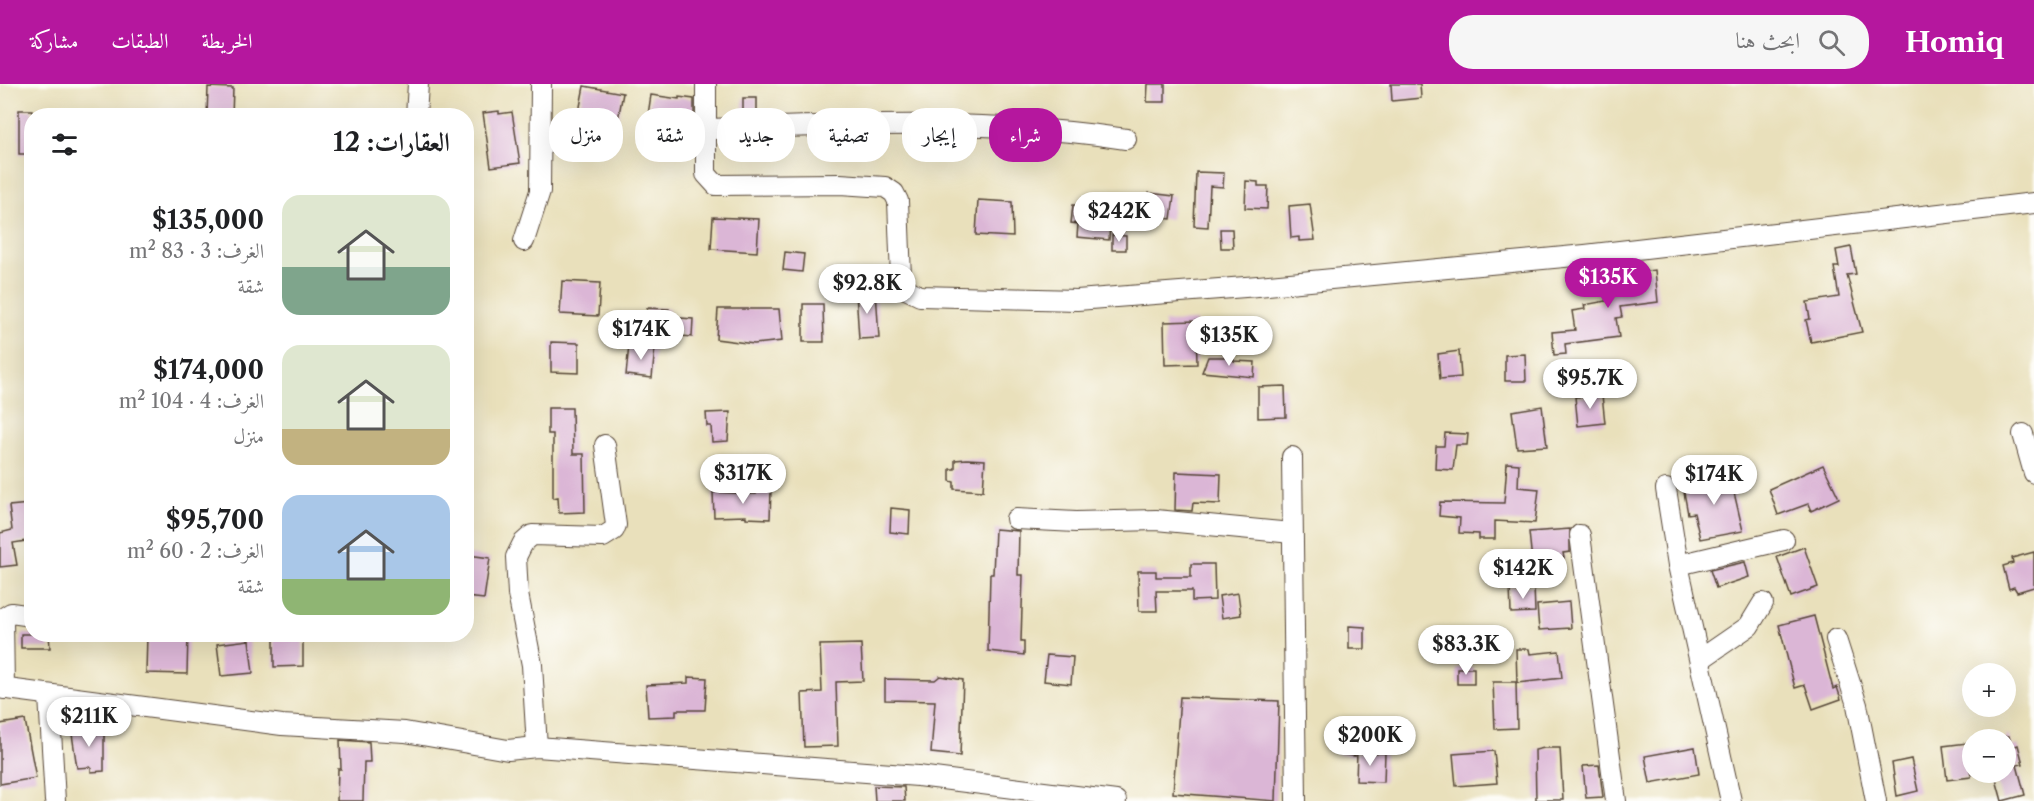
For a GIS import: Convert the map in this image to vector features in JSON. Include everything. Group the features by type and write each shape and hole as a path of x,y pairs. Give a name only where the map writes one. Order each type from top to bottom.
{"street":[{"path":"416,108 418,84"},
{"path":"524,241 540,191 541,84"},
{"path":"706,84 706,174 716,185 840,184 885,187 894,193 898,201 901,278 908,290 920,296 1077,300 1247,286 1584,255 2034,203"},
{"path":"706,129 939,124 1048,128 1126,139"},
{"path":"2023,434 2034,473"},
{"path":"537,747 533,677 525,617 518,594 516,557 523,543 532,535 603,537 614,530 605,445"},
{"path":"1292,457 1296,801"},
{"path":"1666,489 1678,565 1701,659 1731,801"},
{"path":"1016,519 1076,522 1156,520 1292,533"},
{"path":"1580,535 1616,801"},
{"path":"1678,565 1784,540"},
{"path":"1701,659 1749,626 1764,603"},
{"path":"24,615 11,614 3,618 2,688 272,724 405,732 508,750 537,747 918,776 1116,801"},
{"path":"1836,639 1857,705 1876,801"},
{"path":"49,696 55,801"}],"building":[{"path":"1148,84 1165,84 1165,102 1147,102"},
{"path":"1391,84 1420,84 1421,98 1392,101"},
{"path":"584,86 623,93 620,108 580,108"},
{"path":"208,87 233,88 232,108 207,108"},
{"path":"651,95 694,99 694,108 649,108"},
{"path":"743,98 757,98 757,108 743,108"},
{"path":"19,110 24,110 24,154 19,154"},
{"path":"499,111 499,114 512,112 520,163 491,167 483,113"},
{"path":"1196,172 1224,173 1223,187 1210,186 1208,227 1194,226"},
{"path":"1246,181 1258,182 1258,186 1268,186 1267,209 1245,208"},
{"path":"1149,193 1174,196 1171,219 1147,216"},
{"path":"978,200 1012,202 1013,237 976,235"},
{"path":"1310,204 1315,240 1299,241 1299,237 1291,238 1289,206"},
{"path":"1073,205 1111,208 1109,240 1077,237 1078,224 1071,223"},
{"path":"713,217 759,219 757,252 711,249"},
{"path":"1220,229 1232,229 1233,248 1221,248"},
{"path":"1112,235 1126,236 1126,250 1112,250"},
{"path":"1851,247 1856,274 1847,275 1862,332 1811,342 1806,320 1810,319 1807,302 1839,297 1834,267 1839,267 1836,250"},
{"path":"785,252 804,254 802,272 783,270"},
{"path":"1655,270 1658,302 1620,307 1622,317 1616,318 1619,337 1565,344 1566,354 1554,355 1552,332 1575,330 1572,311 1585,309 1584,305 1606,301 1603,276"},
{"path":"562,281 600,283 598,316 560,314"},
{"path":"876,291 879,338 859,339 856,292"},
{"path":"803,304 823,304 824,342 803,342"},
{"path":"647,308 669,309 668,317 693,319 692,337 681,336 681,331 646,328"},
{"path":"718,309 779,309 782,341 754,344 716,339"},
{"path":"1196,321 1197,364 1165,365 1164,322"},
{"path":"551,342 579,343 579,373 551,372"},
{"path":"629,345 655,347 652,378 626,375"},
{"path":"1459,351 1461,377 1440,379 1438,354"},
{"path":"1525,354 1526,381 1505,381 1505,355"},
{"path":"1208,357 1233,357 1234,361 1255,362 1254,377 1202,372"},
{"path":"1285,386 1286,417 1258,418 1258,387"},
{"path":"1602,395 1605,423 1578,426 1575,397"},
{"path":"1542,406 1547,446 1517,448 1512,411"},
{"path":"548,408 572,408 573,454 584,454 585,512 559,513 558,497 553,498 553,434 548,434"},
{"path":"730,412 728,441 712,442 711,426 707,426 706,413"},
{"path":"1445,433 1468,434 1467,445 1456,445 1453,470 1435,469 1436,446 1444,446"},
{"path":"955,460 985,460 983,491 954,489 954,482 950,481 950,469 955,469"},
{"path":"1507,463 1519,464 1518,487 1539,489 1535,523 1495,521 1495,539 1479,539 1479,534 1459,533 1460,518 1439,516 1440,502 1504,503"},
{"path":"1823,465 1839,498 1811,511 1808,504 1778,515 1769,489"},
{"path":"1729,471 1743,531 1700,539 1694,513 1688,514 1683,487 1698,485 1697,479"},
{"path":"1176,472 1221,474 1220,504 1193,503 1192,511 1175,510"},
{"path":"756,489 771,490 770,519 746,518 746,516 714,517 713,492 756,494"},
{"path":"24,504 24,541 13,543 17,565 0,567 0,533 12,530 9,506"},
{"path":"891,508 910,510 909,534 890,532"},
{"path":"995,529 1019,531 1018,575 1023,575 1021,641 1024,641 1024,655 988,651 990,574 993,574"},
{"path":"1570,529 1570,552 1563,553 1564,558 1532,561 1529,532"},
{"path":"1804,547 1818,587 1791,597 1777,557"},
{"path":"2034,552 2034,587 2017,592 2014,587 2009,589 2003,566 2013,563 2012,558"},
{"path":"474,556 490,558 484,599 474,598"},
{"path":"1745,562 1749,577 1716,588 1710,570"},
{"path":"1191,564 1214,564 1215,600 1192,601 1192,591 1156,591 1157,611 1139,611 1138,571 1156,571 1156,577 1191,577"},
{"path":"1534,586 1535,612 1511,613 1510,587"},
{"path":"1238,593 1241,615 1222,618 1219,596"},
{"path":"1569,602 1571,628 1539,630 1537,605"},
{"path":"1814,616 1833,689 1837,687 1841,699 1813,709 1805,685 1795,688 1779,625"},
{"path":"1349,626 1365,627 1365,649 1349,649"},
{"path":"21,634 24,634 24,642 50,642 50,648 21,648"},
{"path":"147,642 188,642 187,674 146,673"},
{"path":"249,642 253,673 221,676 217,644"},
{"path":"274,642 303,642 303,666 274,667"},
{"path":"861,644 863,681 836,682 838,746 804,747 802,693 822,692 820,645"},
{"path":"1516,649 1529,649 1530,654 1559,651 1562,678 1517,683"},
{"path":"1047,655 1073,657 1071,684 1044,681"},
{"path":"1457,668 1474,668 1474,684 1457,684"},
{"path":"940,676 963,680 960,756 931,753 935,701 885,700 885,679 935,680"},
{"path":"688,677 707,678 705,710 676,710 676,716 648,717 646,685 688,683"},
{"path":"1493,682 1516,682 1517,728 1495,729"},
{"path":"1180,697 1279,701 1276,801 1173,793"},
{"path":"25,720 36,778 0,784 0,724"},
{"path":"99,727 99,733 104,732 104,771 91,772 91,767 77,768 72,734 74,728"},
{"path":"1338,732 1356,732 1355,756 1337,753"},
{"path":"340,740 369,742 370,762 364,762 363,801 337,801 338,769 341,769"},
{"path":"1962,744 1962,778 1947,780 1943,746"},
{"path":"2018,745 2023,764 2017,765 2025,795 2002,801 1997,783 2016,783 2016,746"},
{"path":"1695,747 1699,774 1650,783 1645,756"},
{"path":"1560,748 1563,800 1536,800 1535,750"},
{"path":"1494,751 1497,783 1456,786 1453,754"},
{"path":"1357,752 1385,753 1384,782 1356,781"},
{"path":"1911,759 1918,791 1897,796 1892,763"},
{"path":"1599,765 1603,797 1586,798 1583,766"},
{"path":"874,786 904,787 905,801 875,801"}]}
